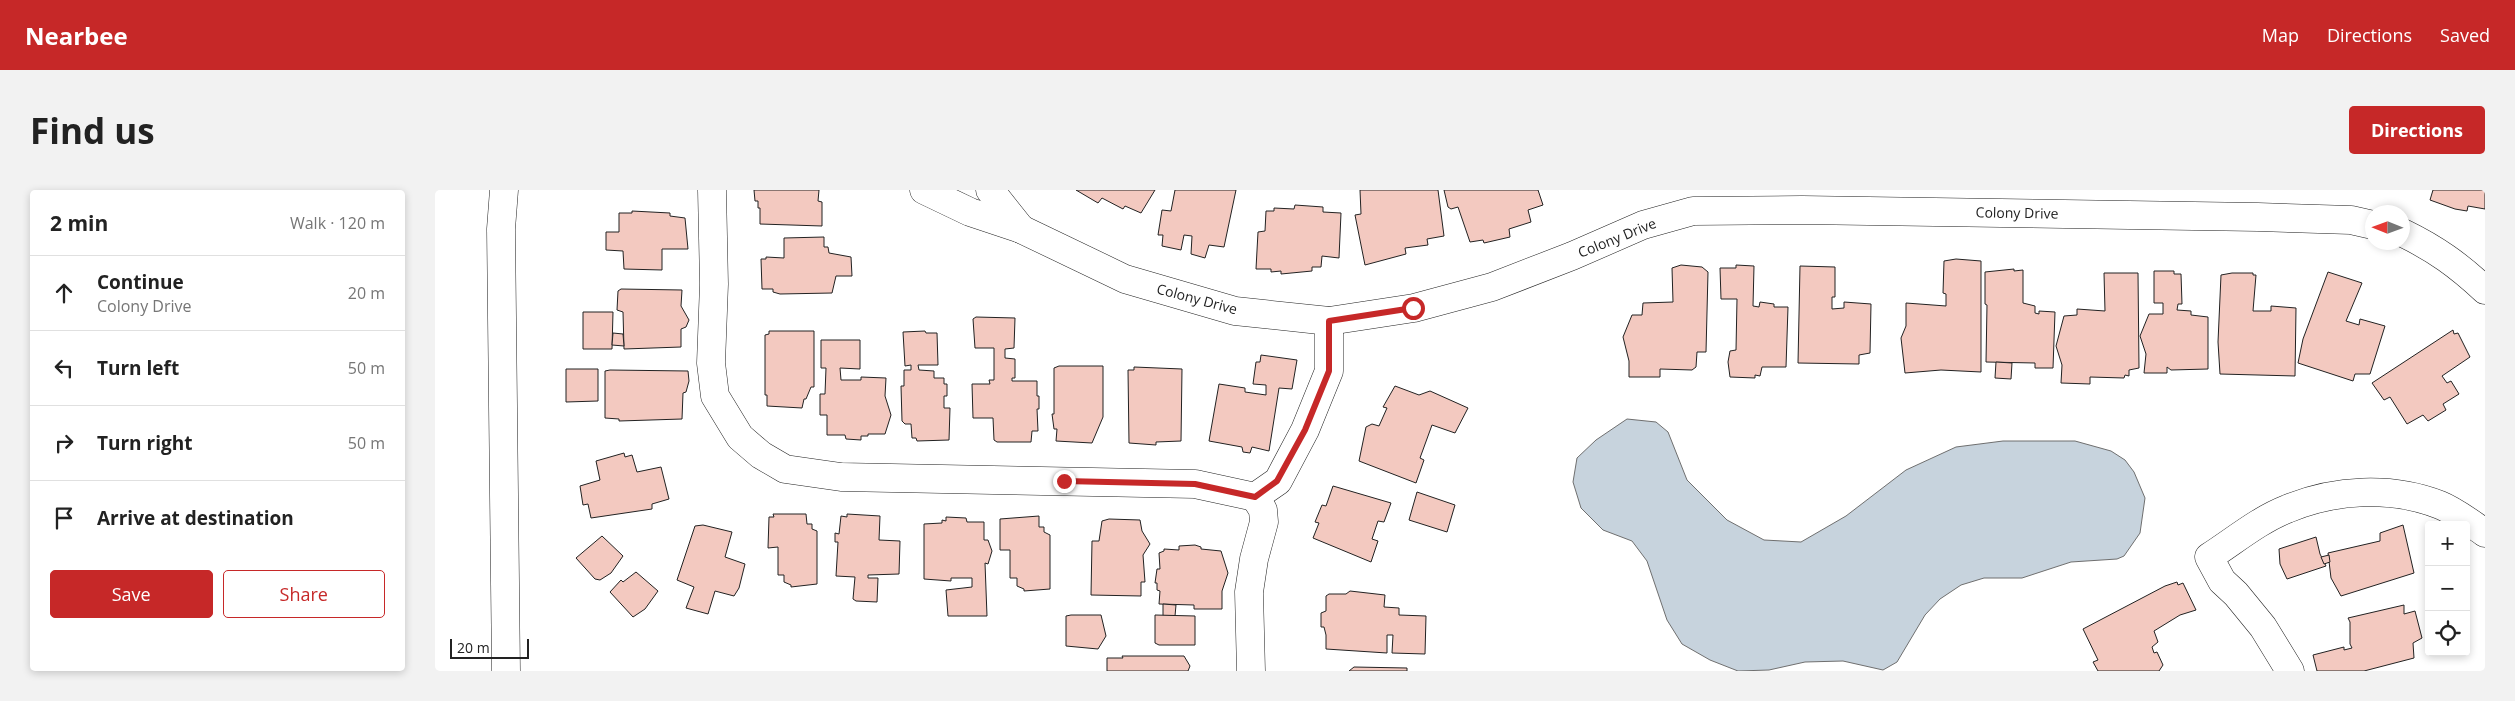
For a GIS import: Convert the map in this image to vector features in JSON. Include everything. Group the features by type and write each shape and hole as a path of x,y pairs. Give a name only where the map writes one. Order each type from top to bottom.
{"street":[{"path":"504,190 501,238 505,667"},
{"path":"712,190 712,372 715,396 736,442 761,454 785,469 841,477 1195,484 1255,497 1263,510 1264,522 1253,559 1249,592 1251,671"},
{"name":"Colony Drive","path":"924,190 971,212 1021,229 1125,279 1235,311 1329,321 1413,308 1492,287 1572,256 1643,225 1693,211 1802,210 2248,217 2351,220 2365,224"},
{"path":"990,190 1021,229"},
{"path":"2410,236 2432,247 2459,266 2485,290"},
{"path":"1255,497 1277,481 1305,430 1329,371 1329,321"},
{"path":"2290,671 2263,627 2236,594 2222,581 2209,557 2286,509 2315,499 2380,492 2406,495 2441,505 2485,534"}],"shaded area":[{"path":"1627,419 1656,422 1668,432 1687,480 1727,520 1764,540 1801,542 1846,516 1906,470 1956,447 2003,441 2075,441 2111,451 2125,460 2134,472 2145,498 2140,533 2124,556 2117,559 2071,562 2022,578 1984,578 1961,585 1940,599 1925,615 1897,662 1883,670 1843,661 1805,662 1769,670 1738,671 1710,660 1682,644 1667,620 1647,561 1632,541 1603,530 1581,508 1573,482 1577,458 1596,440"}],"building":[{"path":"754,190 819,190 818,201 822,202 822,226 760,224 760,208 758,208 758,201 755,201"},
{"path":"1076,190 1155,190 1141,213 1125,206 1123,209 1102,198 1098,203"},
{"path":"1175,190 1236,190 1224,247 1209,245 1205,258 1191,254 1192,236 1184,235 1181,250 1162,246 1163,235 1158,235 1162,210 1171,211"},
{"path":"1360,190 1438,190 1444,236 1427,239 1428,245 1405,248 1406,254 1365,265 1355,215 1361,214"},
{"path":"1444,190 1538,190 1543,205 1528,210 1531,222 1509,229 1510,237 1484,243 1483,240 1470,242 1458,207 1451,209 1448,207"},
{"path":"2433,190 2485,190 2485,209 2468,206 2467,211 2455,209 2430,200"},
{"path":"1295,205 1323,207 1323,212 1341,213 1339,258 1322,256 1321,267 1312,267 1312,271 1281,274 1281,271 1271,272 1271,269 1256,269 1258,232 1265,231 1266,211 1274,211 1274,208 1294,209"},
{"path":"632,211 670,213 670,216 685,218 688,249 662,249 662,270 624,269 623,251 606,250 606,232 619,232 619,213 632,213"},
{"path":"824,237 824,247 828,247 829,253 851,257 852,276 836,276 832,293 780,294 773,292 773,289 762,289 761,259 766,259 766,257 784,258 784,238"},
{"path":"1956,259 1981,261 1981,372 1941,370 1905,373 1901,338 1906,326 1906,303 1946,306 1946,294 1943,293 1944,261"},
{"path":"1681,265 1702,267 1708,272 1706,352 1697,352 1696,367 1692,370 1660,369 1660,377 1629,377 1629,361 1623,337 1632,315 1642,315 1643,303 1673,302 1672,268"},
{"path":"1736,265 1754,266 1753,306 1759,307 1760,302 1774,304 1774,307 1788,307 1786,367 1762,367 1760,376 1755,375 1755,378 1730,377 1728,362 1730,351 1736,350 1737,299 1721,299 1720,268 1736,268"},
{"path":"1800,266 1835,267 1835,297 1832,297 1832,309 1844,308 1844,302 1871,304 1870,353 1859,355 1859,364 1798,363"},
{"path":"2014,269 2014,271 2023,270 2023,303 2035,306 2035,313 2039,314 2039,311 2055,312 2053,368 2035,368 2035,363 1986,362 1987,305 1985,304 1985,272"},
{"path":"2154,271 2174,271 2174,274 2181,274 2182,304 2178,304 2177,310 2191,311 2191,315 2208,317 2208,369 2171,370 2167,367 2167,373 2144,373 2146,354 2140,336 2149,314 2163,314 2163,303 2154,303"},
{"path":"2328,272 2362,283 2346,321 2359,325 2360,319 2385,326 2370,374 2355,374 2353,381 2298,363 2303,339"},
{"path":"2104,273 2138,273 2139,368 2129,370 2129,376 2125,375 2124,378 2090,377 2090,384 2061,383 2062,365 2056,346 2064,316 2077,315 2077,309 2105,311"},
{"path":"2253,273 2253,275 2256,275 2253,311 2271,311 2271,306 2296,308 2295,376 2220,374 2218,342 2221,275"},
{"path":"621,289 682,290 681,306 689,320 686,327 681,329 681,347 624,349 623,312 617,310 618,291"},
{"path":"583,312 613,312 612,349 583,349"},
{"path":"976,317 1015,318 1014,348 1005,349 1005,358 1015,359 1015,378 1012,378 1012,381 1037,381 1037,396 1039,396 1039,409 1037,409 1038,431 1032,431 1031,442 997,442 994,440 993,418 973,418 972,384 990,384 989,380 994,380 994,348 975,348 973,319"},
{"path":"2453,330 2454,334 2458,333 2470,357 2442,376 2447,383 2451,381 2459,394 2443,404 2446,410 2428,421 2423,415 2407,424 2390,397 2384,400 2372,383"},
{"path":"769,331 814,331 814,387 811,387 806,399 804,399 802,408 767,406 767,395 765,395 765,335 769,334"},
{"path":"925,331 926,333 937,333 938,365 918,365 919,370 934,371 934,378 944,378 944,384 947,384 944,408 950,408 949,440 917,441 916,438 912,438 911,424 905,424 902,421 901,386 904,386 904,370 911,370 911,365 905,366 903,332"},
{"path":"613,333 623,334 624,346 612,345"},
{"path":"821,340 860,340 860,369 840,368 841,380 861,380 861,377 886,378 885,396 891,415 885,434 868,434 868,436 861,436 861,440 846,439 845,435 827,435 827,415 820,415 820,394 825,394 826,368 821,368"},
{"path":"1261,355 1297,360 1292,389 1279,388 1269,451 1252,447 1250,453 1243,452 1242,447 1209,441 1219,384 1245,388 1245,392 1266,395 1266,385 1253,384 1256,362 1260,362"},
{"path":"1996,362 2012,363 2011,379 1995,378"},
{"path":"1059,366 1103,366 1103,417 1092,443 1056,441 1057,429 1054,429 1052,414 1054,414 1054,368"},
{"path":"1134,367 1182,369 1181,441 1156,442 1156,445 1129,443 1128,370 1134,370"},
{"path":"566,369 598,369 598,401 566,402"},
{"path":"605,371 688,371 689,381 686,392 683,393 682,419 619,421 619,419 605,418"},
{"path":"1395,386 1419,395 1430,391 1468,408 1455,433 1432,425 1420,458 1424,460 1416,483 1359,461 1366,427 1372,424 1379,426 1387,408 1383,407"},
{"path":"624,453 625,457 632,455 637,472 661,467 669,499 652,504 652,509 591,518 588,504 583,505 580,486 600,480 596,461"},
{"path":"1333,486 1391,503 1384,522 1378,521 1372,539 1378,541 1371,562 1313,538 1319,523 1315,522 1322,505 1326,506"},
{"path":"1417,492 1455,505 1447,532 1409,520"},
{"path":"773,514 806,514 807,524 812,524 812,529 817,531 817,584 791,587 791,585 784,582 784,575 778,575 778,547 768,548 769,517 774,517"},
{"path":"847,514 880,516 879,540 900,541 899,574 868,575 868,578 878,578 877,602 856,601 853,599 855,577 836,576 838,542 835,542 835,533 839,534 841,516 847,517"},
{"path":"1039,516 1039,527 1044,527 1044,532 1050,535 1050,589 1024,591 1024,589 1017,586 1017,578 1010,578 1010,550 1000,550 1000,519"},
{"path":"946,517 966,518 967,522 984,522 984,540 988,540 992,551 988,564 985,563 987,616 948,616 946,590 972,587 972,578 951,578 951,581 924,579 924,524 942,523 942,520 946,521"},
{"path":"1109,519 1140,520 1142,531 1150,544 1143,555 1145,582 1141,582 1141,596 1091,595 1092,541 1099,541 1102,521"},
{"path":"703,525 732,532 725,557 745,564 739,588 734,596 715,591 708,614 686,608 694,587 677,580 695,526"},
{"path":"2403,525 2414,573 2341,596 2331,578 2328,553 2380,541 2380,533"},
{"path":"602,536 623,556 611,573 600,580 595,579 576,558"},
{"path":"2316,537 2320,554 2326,566 2287,579 2280,564 2279,549"},
{"path":"1195,545 1201,547 1201,549 1221,551 1228,573 1222,591 1222,609 1194,609 1194,605 1159,604 1160,591 1157,590 1157,583 1155,583 1157,569 1160,569 1159,553 1164,551 1164,549 1179,550 1179,546"},
{"path":"2329,555 2330,562 2324,564 2321,557"},
{"path":"636,572 658,591 645,609 633,617 610,592 621,580 623,582"},
{"path":"2177,582 2178,585 2183,583 2196,610 2180,615 2154,631 2158,642 2152,647 2154,653 2157,652 2163,665 2159,671 2098,671 2093,662 2098,660 2083,629 2165,586"},
{"path":"1350,591 1385,595 1384,607 1399,608 1399,615 1426,616 1425,654 1392,653 1393,635 1387,635 1387,653 1326,649 1326,635 1324,627 1321,627 1321,613 1326,611 1326,596 1329,594 1346,594"},
{"path":"1163,604 1176,605 1175,616 1163,616"},
{"path":"2404,605 2404,614 2415,611 2422,638 2413,643 2414,658 2364,671 2317,671 2313,655 2344,647 2344,650 2352,648 2348,618"},
{"path":"1101,615 1106,636 1098,649 1066,646 1066,616"},
{"path":"1155,615 1195,616 1195,645 1159,645 1155,643"},
{"path":"1122,656 1184,656 1190,666 1188,671 1107,671 1107,658 1123,658"},
{"path":"1354,667 1407,668 1407,671 1349,671"}],"route":[{"path":"1064,481 1195,484 1255,497 1277,481 1305,430 1329,371 1329,321 1413,308"}]}
